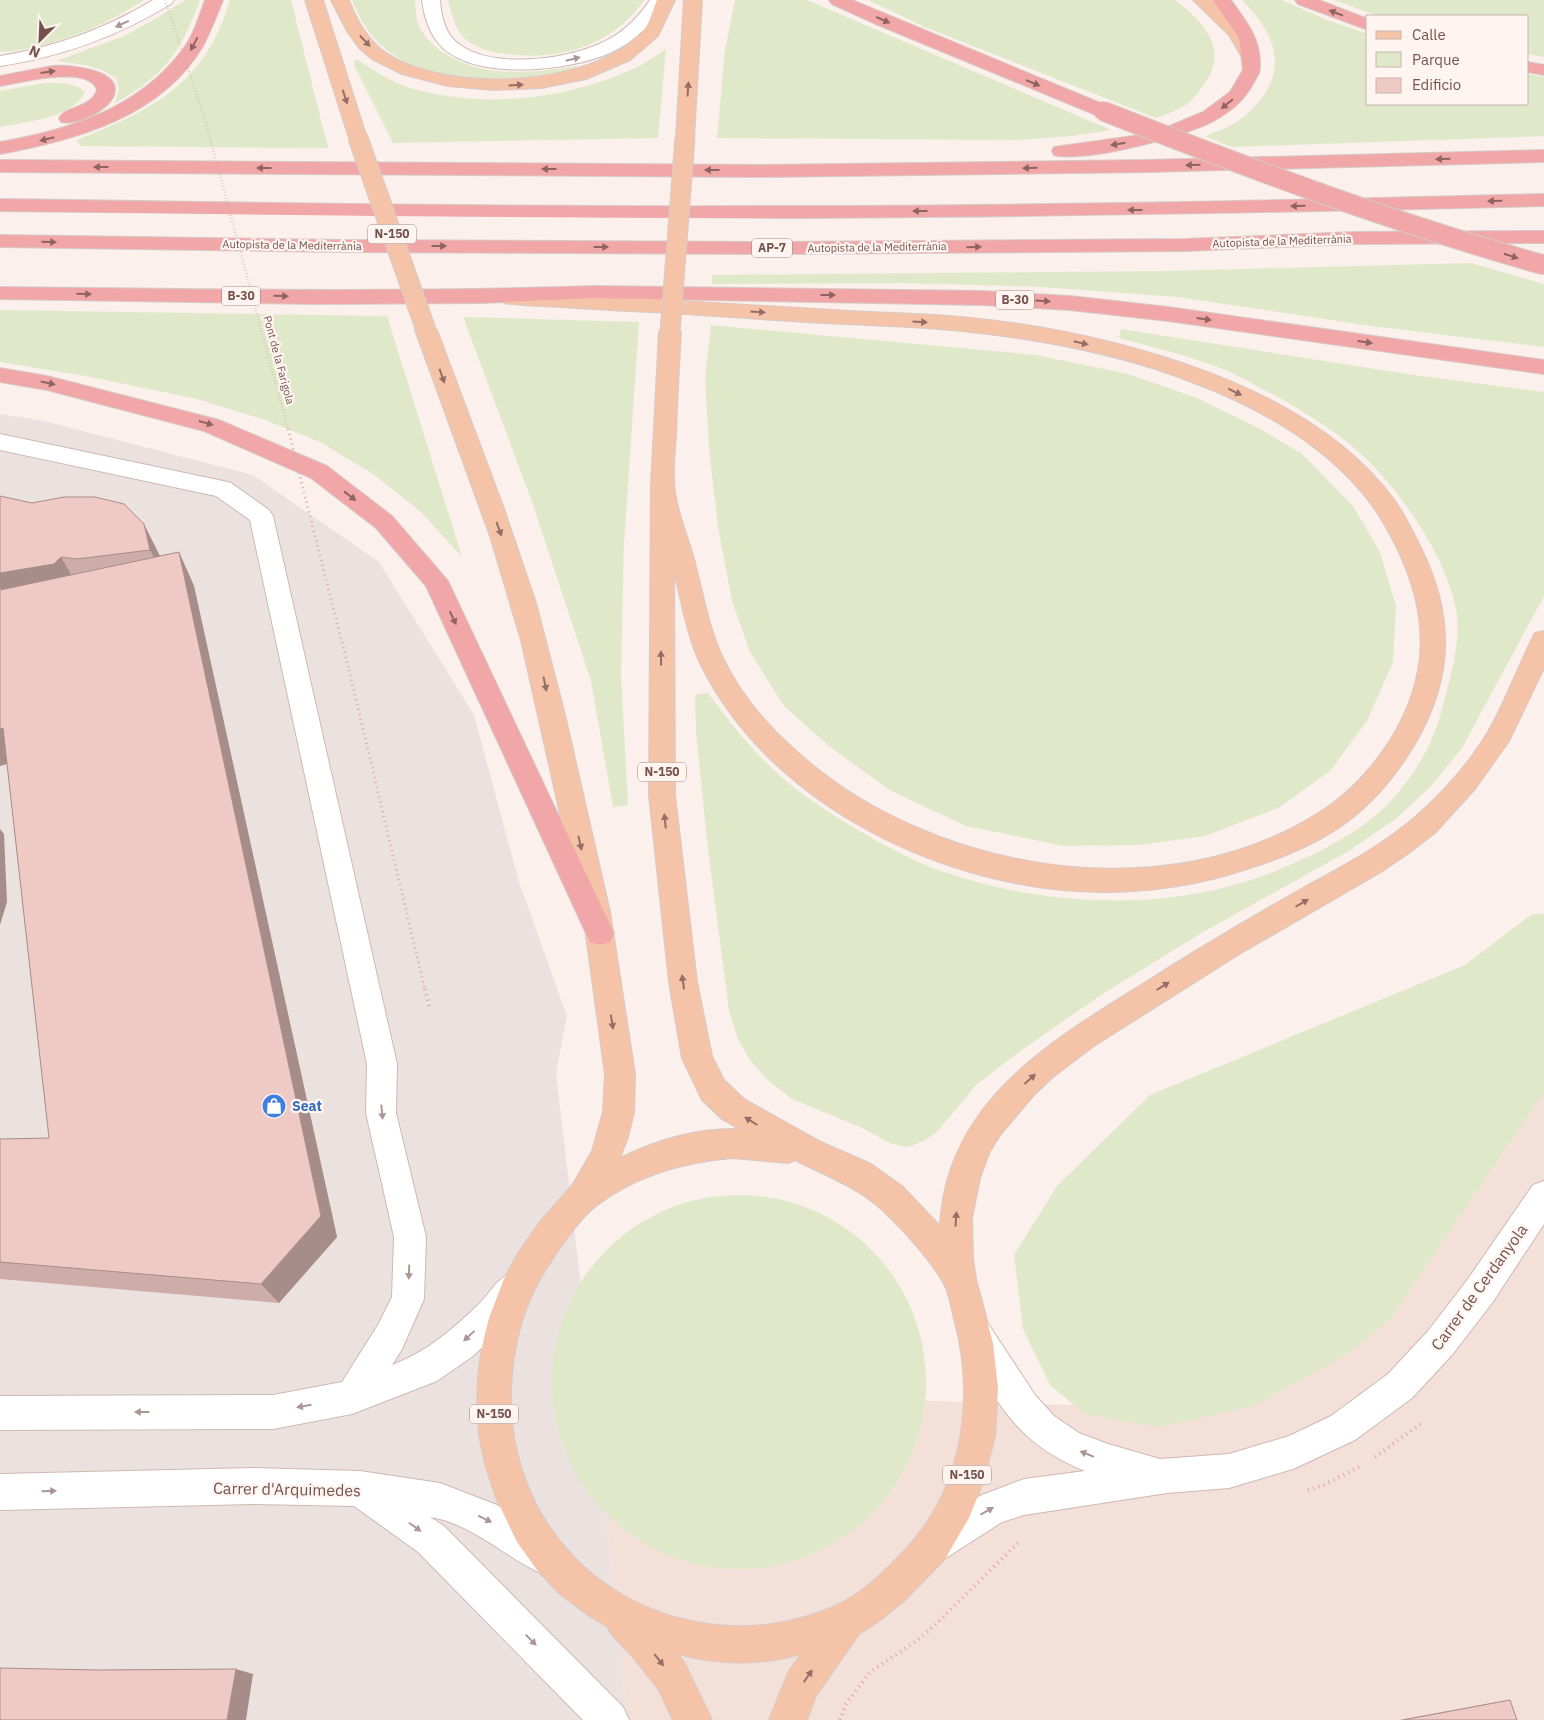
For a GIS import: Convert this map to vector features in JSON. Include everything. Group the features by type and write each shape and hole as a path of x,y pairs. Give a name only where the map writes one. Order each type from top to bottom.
{"highway":[{"path":"0,148 25,144 84,128 110,117 149,94 177,68 190,51 206,23 214,0"},
{"path":"838,0 884,21 1102,111 1315,191 1462,241 1544,265"},
{"path":"760,171 1090,149 1134,142 1205,118 1226,106 1240,92 1249,77 1253,65 1251,44 1245,28 1222,0"},
{"path":"1304,0 1366,24"},
{"path":"1529,67 1544,70"},
{"path":"0,81 54,71 70,71 96,77 103,83 106,89 105,95 98,102 73,116 55,122 0,134"},
{"path":"0,166 760,171 1138,166 1544,156"},
{"path":"0,205 359,210 783,212 1167,209 1544,200"},
{"name":"Autopista de la Mediterrània","path":"0,241 339,246 778,248 1185,245 1355,238 1544,237"},
{"name":"B-30","path":"0,292 316,297 482,296 593,292 890,295 982,298 1070,303 1168,314 1544,367"},
{"path":"0,376 47,382 211,424 319,472 384,522 436,581 600,933"}],"main road":[{"name":"N-150","path":"314,0 358,138 511,563 540,663 600,933 604,974 620,1066 620,1104 612,1143 582,1198 545,1241 524,1273 506,1313 498,1348 493,1387 495,1428 503,1468 518,1507 535,1538 570,1580 589,1595 641,1625 673,1636 711,1643 754,1645 799,1636 845,1622 881,1596 913,1568 945,1526 964,1485 977,1441 982,1396 980,1363 969,1308 961,1284 940,1249 891,1196 860,1175 810,1152 732,1109 713,1090 696,1058 683,982 662,795 662,485 670,332 685,138 693,0"},
{"path":"340,0 345,13 362,40 379,55 404,69 434,79 489,86 517,85 575,75 619,59 641,44 659,24 666,0"},
{"path":"1202,0 1231,26 1245,43 1253,65"},
{"path":"690,56 708,11"},
{"path":"482,296 978,326 1068,340 1176,368 1221,386 1280,415 1321,441 1357,473 1388,509 1409,548 1426,590 1435,634 1431,675 1417,716 1394,759 1366,791 1331,820 1284,845 1236,863 1183,874 1123,880 1064,878 992,866 925,844 863,814 814,781 771,744 740,706 714,665 698,623 662,485"},
{"path":"961,1284 955,1248 956,1215 961,1190 972,1154 990,1123 1013,1094 1044,1067 1100,1026 1179,976 1368,866 1424,826 1464,783 1499,736 1544,640"},
{"name":"N-150","path":"582,1198 634,1167 672,1152 711,1144 751,1143 810,1152"},
{"name":"N-150","path":"615,1611 646,1644 672,1677 692,1720"},
{"name":"N-150","path":"788,1720 802,1684 845,1622"}],"street":[{"path":"0,62 63,49 130,20 165,0"},
{"path":"431,0 432,10 443,39 448,44 468,56 519,65 565,60 590,54 612,45 633,31 660,0"},
{"path":"0,442 223,490 261,516 382,1064 381,1113 410,1237 408,1300 390,1337 352,1397"},
{"name":"Carrer de Cerdanyola","path":"931,1546 962,1525 994,1507 1024,1497 1167,1476 1229,1471 1293,1452 1343,1428 1400,1386 1440,1343 1480,1291 1544,1196"},
{"path":"0,1413 273,1412 352,1397 425,1368 461,1344 493,1313 524,1273"},
{"name":"Carrer de Cerdanyola","path":"974,1333 1020,1403 1042,1428 1075,1449 1113,1464 1167,1476"},
{"name":"Carrer d'Arquimedes","path":"0,1492 254,1486 360,1489 440,1501 484,1518 556,1564"},
{"path":"360,1489 431,1539 610,1720"}],"path":[{"name":"Pont de la Farigola","path":"165,0 206,123 277,386 349,670 430,1009"}],"shaded area":[{"path":"0,414 44,421 253,475 379,562 474,715 519,882 567,1016 556,1073 595,1406 627,1720 0,1720"},
{"path":"1544,963 1544,1720 627,1720 595,1406 758,1396 1105,1406"}],"green space":[{"path":"0,0 144,0 94,28 75,35 37,46 0,52"},
{"path":"185,0 200,0 178,48 169,61 146,83 115,103 119,89 116,78 102,70 80,64 56,61 124,36"},
{"path":"230,0 291,0 328,148 80,146 77,140 130,117 173,90 191,73 207,53 220,29"},
{"path":"352,0 415,0 417,20 421,30 436,47 468,65 503,72 540,71 576,66 580,68 530,77 501,79 445,75 418,67 395,56 375,39 362,21"},
{"path":"448,0 644,0 617,29 601,39 565,52 526,56 489,51 469,42 464,38 456,25"},
{"path":"735,0 807,0 1111,130 1072,136 1020,140 717,138 725,50"},
{"path":"868,0 1175,0 1196,18 1204,28 1214,49 1214,61 1211,73 1190,101 1181,108 1156,118 927,28"},
{"path":"1242,0 1282,0 1327,20 1366,33 1366,105 1529,105 1529,74 1544,77 1544,136 1231,147 1205,136 1242,119 1260,100 1269,86 1274,71 1275,57 1272,43 1255,14"},
{"path":"1334,0 1544,0 1544,57 1529,54 1529,15 1375,15"},
{"path":"666,49 658,138 393,143 354,65 356,59 382,75 410,88 438,94 466,98 523,98 580,88 607,80 637,67"},
{"path":"45,83 61,83 76,86 85,92 79,101 59,113 35,121 0,127 0,91"},
{"path":"1471,263 1544,284 1544,347 1371,326 1178,297 1041,287 903,283 712,284 712,275 1167,271"},
{"path":"0,310 387,316 462,557 420,511 373,474 320,442 265,420 197,399 86,376 0,362"},
{"path":"463,317 639,322 624,544 621,674 628,805 613,807 591,681 531,499"},
{"path":"711,325 1036,355 1128,374 1197,398 1262,430 1302,454 1353,506 1380,552 1396,606 1393,662 1367,721 1330,771 1278,808 1205,836 1139,845 1064,846 966,826 891,791 830,747 784,706 750,652 732,601 718,527 709,448 705,377"},
{"path":"1121,329 1407,374 1544,392 1544,596 1462,748 1432,785 1397,818 1347,852 1203,932 1101,995 1019,1052 976,1085 936,1133 922,1142 907,1147 892,1144 860,1127 792,1099 769,1081 749,1059 738,1039 729,1011 708,849 696,732 695,695 708,693 750,746 794,787 843,821 898,852 933,868 974,881 1016,891 1059,897 1103,900 1190,895 1232,885 1273,872 1332,845 1373,818 1399,791 1424,755 1440,715 1455,652 1458,630 1456,609 1441,564 1429,540 1398,495 1364,457 1347,442 1295,407 1223,369 1119,338"},
{"path":"1532,914 1544,914 1544,1092 1391,1318 1349,1353 1254,1406 1158,1427 1085,1414 1050,1385 1023,1329 1014,1255 1057,1186 1150,1095 1465,965"},
{"path":"739,1195 776,1198 811,1209 843,1226 858,1237 884,1263 895,1278 912,1310 923,1345 926,1382 923,1419 912,1454 895,1486 884,1501 858,1527 843,1538 811,1555 776,1566 739,1569 702,1566 667,1555 635,1538 620,1527 594,1501 583,1486 566,1454 555,1419 552,1382 555,1345 566,1310 583,1278 594,1263 620,1237 635,1226 667,1209 702,1198"}],"building":[{"path":"0,496 32,503 64,497 95,497 124,504 144,524 150,550 77,559 61,557 54,564 0,573"},
{"path":"179,552 321,1216 261,1284 0,1262 0,1139 49,1138 3,728 0,729 0,590"},
{"path":"0,1668 98,1670 236,1669 227,1720 0,1720"},
{"path":"1510,1700 1517,1720 1403,1720"}],"place":[{"name":"Seat","path":"274,1106"}]}
